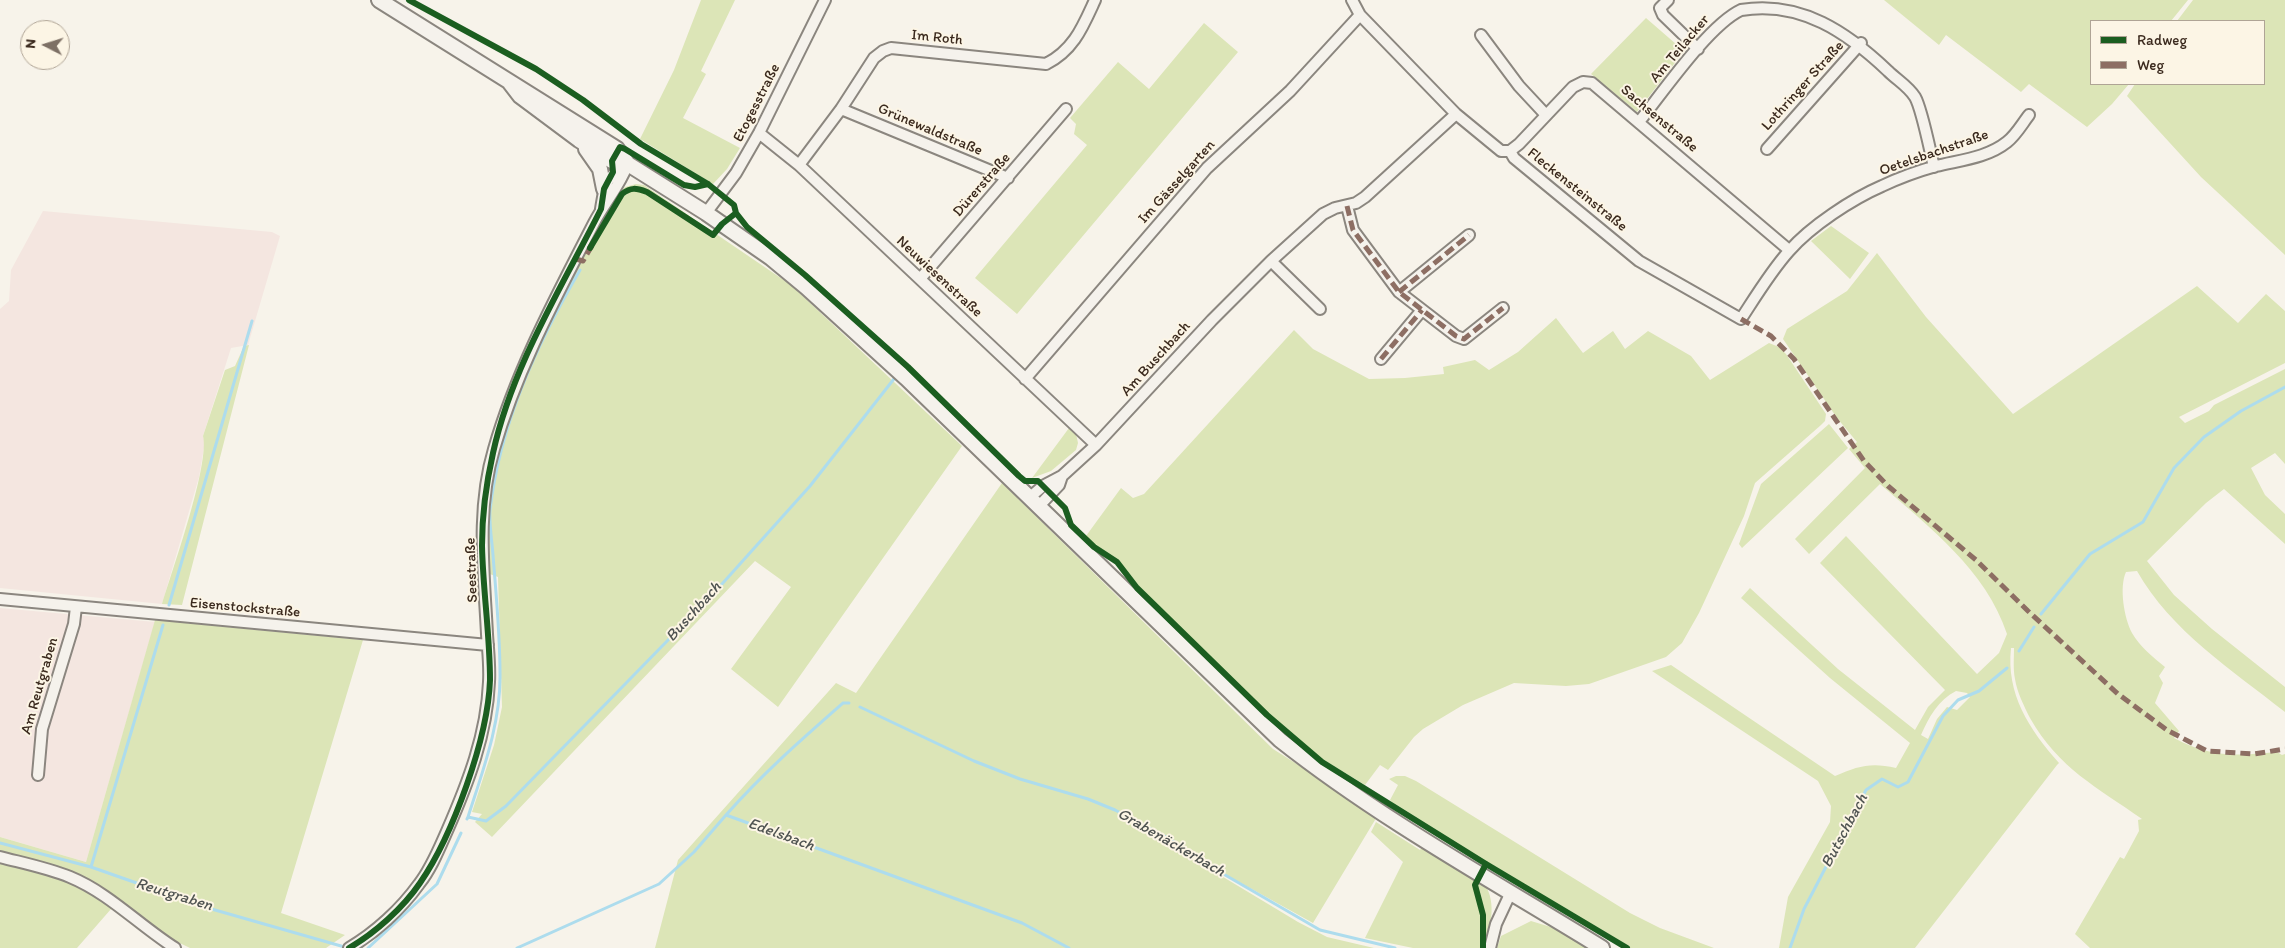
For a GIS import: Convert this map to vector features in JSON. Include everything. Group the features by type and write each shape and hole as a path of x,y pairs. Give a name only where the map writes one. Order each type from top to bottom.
{"main road":[{"path":"379,0 510,83 527,90 617,149 628,164"},
{"path":"510,83 520,96 579,140 612,161 628,164 706,213 771,258 806,287 906,378 1280,740 1322,774 1602,948"},
{"path":"579,140 600,169 604,190"}],"street":[{"name":"Etogesstraße","path":"706,213 736,173 759,132 825,0"},
{"name":"Im Roth","path":"799,165 841,108 874,58 883,51 891,48 1046,64 1057,59 1076,39 1095,0"},
{"name":"Fleckensteinstraße","path":"1352,0 1360,15 1456,114 1501,150 1510,151 1521,164 1640,261 1741,319"},
{"path":"1668,0 1660,8 1663,15 1698,49"},
{"name":"Am Teilacker","path":"1639,122 1724,20 1741,10 1765,2 1782,1 1801,5 1861,43 1889,72 1906,86 1916,99 1934,167"},
{"name":"Im Gässelgarten","path":"1025,379 1207,168 1290,91 1360,15"},
{"path":"1481,35 1519,86 1546,115"},
{"name":"Lothringer Straße","path":"1768,149 1861,43"},
{"name":"Sachsenstraße","path":"1510,151 1574,87 1583,82 1592,83 1789,250"},
{"name":"Grünewaldstraße","path":"841,108 1008,178"},
{"name":"Dürerstraße","path":"920,279 1066,108"},
{"name":"Am Buschbach","path":"1033,503 1059,485 1062,476 1096,445 1212,320 1271,261 1323,214 1347,206 1365,197 1456,114"},
{"name":"Oetelsbachstraße","path":"1741,319 1764,283 1789,250 1842,208 1881,186 1934,167 1973,158 2001,146 2009,140 2029,115"},
{"name":"Neuwiesenstraße","path":"759,132 799,165 1096,445"},
{"name":"Seestraße","path":"601,208 604,190 613,172 628,164"},
{"name":"Seestraße","path":"351,946 396,910 420,884 436,856 459,804 484,728 490,680 482,546 484,498 493,452 513,391 534,341 601,208 621,182 628,164"},
{"path":"1347,206 1353,230 1399,292 1456,336 1464,339 1503,308"},
{"path":"1399,292 1469,235"},
{"path":"1271,261 1320,309"},
{"path":"1381,359 1422,310"},
{"name":"Eisenstockstraße","path":"0,600 488,645"},
{"name":"Am Reutgraben","path":"38,775 42,729 74,624 76,607"},
{"path":"0,856 71,877 120,908 150,932 175,948"},
{"path":"1490,948 1496,924 1511,892"}],"shaded area":[{"path":"43,211 272,232 280,236 248,345 231,348 203,436 205,442 199,477 162,604 0,588 0,309 9,301 11,270"},
{"path":"0,608 155,622 86,862 0,837"}],"green space":[{"path":"701,0 735,0 701,71 706,74 683,118 740,148 727,169 713,184 640,139 674,70"},
{"path":"1884,0 2188,0 2172,20 2090,20 2090,85 2128,85 2112,104 2087,127 2029,84 2021,92 1946,35 1939,45"},
{"path":"2193,0 2285,0 2285,255 2201,177 2127,96 2134,85 2265,85 2265,20 2178,20"},
{"path":"1646,18 1684,51 1637,112 1591,74"},
{"path":"1204,23 1238,52 1017,314 975,278 1087,145 1074,134 1076,124 1070,118 1118,62 1149,89"},
{"path":"636,184 644,185 791,285 962,446 778,707 731,669 791,587 755,561 492,837 475,822 482,814 472,812 494,745 502,707 498,577 487,573 485,543 490,484 499,442 525,368 615,198 625,187"},
{"path":"1831,226 1869,253 1850,279 1811,241"},
{"path":"1877,253 1926,317 2013,414 2197,286 2238,323 2266,294 2285,311 2285,363 2179,417 2185,423 2209,411 2214,405 2285,369 2285,464 2275,453 2251,468 2265,495 2285,514 2285,544 2224,489 2206,503 2147,561 2174,595 2212,629 2285,687 2285,712 2224,665 2185,631 2151,593 2137,571 2126,572 2123,594 2125,611 2132,633 2151,656 2165,667 2159,676 2163,683 2155,703 2179,731 2174,738 2200,749 2224,754 2277,752 2282,755 2285,754 2285,948 2090,948 2075,934 2120,857 2124,859 2139,831 2138,820 2142,819 2080,776 2053,751 2041,736 2019,694 2014,675 2014,648 2011,648 2010,665 2016,696 2029,724 2059,763 1915,948 1779,948 1788,897 1830,822 1831,806 1818,781 1652,671 1671,665 1835,776 1872,765 1896,768 1910,743 1830,678 1741,598 1750,588 1838,669 1915,730 1928,707 1945,690 1820,563 1846,536 1977,674 1999,653 2007,634 1998,611 1971,570 1936,533 1880,484 1809,554 1795,539 1865,468 1849,449 1857,442 1837,418 1783,339 1787,329 1847,291","holes":["1956,691 1967,693 1970,697 1957,710 1947,707 1937,719 1928,739 1921,735 1931,716 1944,699"]},
{"path":"1556,318 1583,353 1613,331 1625,349 1648,331 1691,356 1710,380 1769,343 1779,347 1786,354 1826,414 1825,421 1821,425 1755,483 1744,516 1699,613 1682,643 1666,657 1589,684 1566,686 1514,683 1463,705 1423,729 1414,737 1388,770 1380,765 1365,785 1322,759 1262,709 1140,590 1120,563 1094,545 1086,536 1121,488 1133,498 1144,494 1294,330 1313,349 1369,379 1405,378 1444,374 1443,367 1475,360 1489,370 1518,352"},
{"path":"249,345 182,605 162,604 196,493 204,450 203,436 225,370 235,366 244,346"},
{"path":"1829,424 1848,448 1742,548 1739,544 1761,484"},
{"path":"1069,428 1076,434 1078,443 1076,450 1051,471 1032,478"},
{"path":"1002,483 1273,749 1378,815 1313,923 1140,827 1298,922 1327,937 1374,948 655,948 678,860 836,683 856,693"},
{"path":"155,620 363,640 281,913 345,935 326,948 190,948 153,930 118,901 77,948 0,948 0,837 86,862"},
{"path":"1396,776 1405,776 1416,781 1630,913 1660,928 1714,948 1626,948 1394,805 1390,800 1398,785 1389,779"},
{"path":"1376,822 1420,850 1424,844 1476,876 1473,885 1479,903 1481,918 1481,948 1413,948 1365,938 1403,862 1371,832"},
{"path":"1479,878 1485,884 1491,899 1492,908 1487,940 1484,940 1484,914 1477,887"},
{"path":"1531,921 1554,928 1586,948 1497,948 1501,936"}],"waterway":[{"path":"468,817 490,746 500,692 499,629 490,521 495,478 502,446 523,385 549,326 580,270"},
{"path":"169,605 252,321"},
{"name":"Buschbach","path":"467,819 468,817 486,821 506,806 713,594 810,486 897,375"},
{"name":"Butschbach","path":"2041,614 2090,554 2143,522 2174,468 2204,437 2241,411 2285,387"},
{"path":"91,867 163,625"},
{"name":"Butschbach","path":"2019,651 2034,627"},
{"name":"Butschbach","path":"1790,948 1804,909 1866,790 1882,779 1898,787 1908,782 1943,716 1958,700 1979,691 2007,668"},
{"name":"Grabenäckerbach","path":"726,815 797,743 843,703 849,703"},
{"name":"Grabenäckerbach","path":"860,707 974,761 1020,779 1088,799 1115,810 1170,839 1220,872 1320,930 1395,948"},
{"name":"Edelsbach","path":"517,948 659,884 694,852 726,815 1022,923 1069,948"},
{"name":"Buschbach","path":"368,948 437,884 461,833"},
{"name":"Reutgraben","path":"0,843 91,867 208,908 348,948"}],"marked path":[{"path":"1347,206 1353,230 1399,292 1456,336 1464,339 1503,308"},
{"path":"1399,292 1469,235"},
{"path":"576,259 583,261 593,244"},
{"path":"1381,359 1422,310"},
{"path":"1741,319 1771,336 1794,359 1864,461 1888,486 1976,560 2118,694 2167,730 2207,751 2254,754 2285,749"}],"cycle path":[{"path":"409,0 536,69 583,100 641,144 708,184 734,205 736,213 747,227 805,275 908,367 1019,476 1025,481 1038,481 1065,508 1071,525 1094,547 1117,562 1137,588 1267,715 1322,762 1486,864 1627,948"},
{"path":"349,948 369,935 388,919 420,883 445,839 467,785 483,729 490,680 482,546 485,499 493,453 501,421 525,358 601,209 604,189 613,172 612,161 620,147 684,185 695,187 708,184"},
{"path":"590,248 622,194 631,189 647,192 713,235 722,224 736,213"},
{"path":"1483,948 1483,915 1475,885 1486,864"}]}
